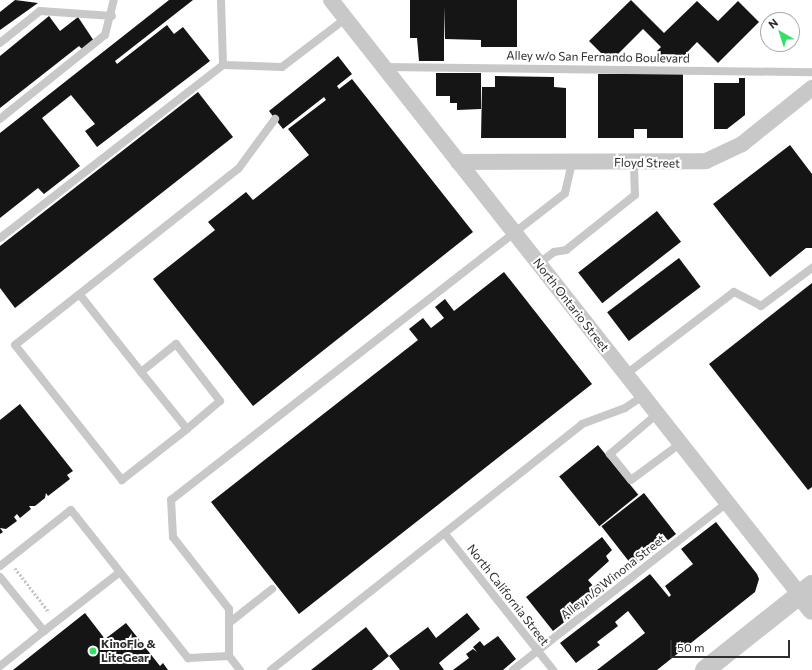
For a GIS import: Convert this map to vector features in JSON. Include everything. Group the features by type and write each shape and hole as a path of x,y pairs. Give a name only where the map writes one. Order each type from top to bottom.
{"street":[{"name":"North Ontario Street","path":"331,0 727,503 808,597"},
{"name":"Floyd Street","path":"458,162 693,164 718,157 742,144 812,88"},
{"path":"705,670 808,597"}],"lane":[{"path":"0,119 105,35 112,16 114,0"},
{"path":"221,0 223,65"},
{"path":"0,43 40,11 112,16"},
{"path":"0,238 223,65 282,67 345,19"},
{"name":"Alley w/o San Fernando Boulevard","path":"383,67 812,72"},
{"path":"141,372 176,344 220,401 122,480 15,346 239,168 275,119"},
{"path":"240,670 229,656 228,609 173,537 171,500 513,231 565,193 572,163"},
{"path":"538,264 554,252 566,250 635,195 634,163"},
{"path":"625,375 734,292 761,306 812,268"},
{"path":"80,295 186,429"},
{"path":"271,670 445,534 582,424 625,408 643,396"},
{"path":"657,414 610,454 631,480 681,444"},
{"name":"Alley n/o Winona Street","path":"513,670 727,503"},
{"path":"0,566 71,510 188,658 229,656"},
{"name":"North California Street","path":"445,534 553,670"},
{"path":"0,666 120,572"},
{"path":"0,577 44,631"},
{"path":"229,623 272,589"}],"path":[{"path":"8,559 49,612"}],"building":[{"path":"15,0 38,3 0,30 0,12"},
{"path":"169,0 193,0 115,61 117,64 167,25 174,34 183,27 210,61 97,147 85,131 95,124 71,95 42,118 80,166 44,194 38,188 0,218 0,133"},
{"path":"410,0 517,0 517,47 481,47 481,40 445,39 444,7 444,61 419,61 417,38 410,38"},
{"path":"631,0 664,33 697,1 718,21 738,1 759,22 718,63 697,42 677,63 670,56 666,60 657,51 661,47 643,29 610,62 589,41"},
{"path":"49,16 60,31 78,17 94,41 83,50 79,46 0,108 0,56"},
{"path":"338,56 352,74 337,86 339,89 352,79 473,232 253,406 153,279 215,230 208,222 246,192 253,200 309,155 288,129 326,100 324,97 283,129 269,111"},
{"path":"436,73 481,73 481,109 457,110 457,103 450,103 450,96 436,96"},
{"path":"598,74 683,74 683,138 647,138 647,129 634,129 634,138 598,138"},
{"path":"495,76 554,77 554,87 566,88 566,138 481,138 482,87 495,87"},
{"path":"739,78 745,78 745,115 727,129 714,129 714,83 739,83"},
{"path":"198,92 233,137 15,308 0,288 0,246"},
{"path":"790,145 812,174 812,248 806,248 770,277 713,204"},
{"path":"657,211 681,242 602,303 578,273"},
{"path":"679,258 701,287 629,341 607,312"},
{"path":"504,272 592,384 299,614 211,502 418,340 409,329 423,318 431,328 444,318 435,307 445,299 454,311"},
{"path":"812,283 812,487 808,490 709,364"},
{"path":"20,404 73,471 67,475 70,479 48,496 46,493 45,498 35,506 29,506 31,509 20,518 17,514 14,517 17,521 6,529 0,528 0,420"},
{"path":"598,445 638,495 599,526 559,476"},
{"path":"644,493 676,534 633,567 601,526"},
{"path":"716,522 757,574 759,579 755,592 657,670 597,670 645,633 628,611 615,622 618,626 597,642 600,645 576,663 560,643 650,574 669,597 671,595 665,586 693,564 681,549"},
{"path":"602,537 612,550 606,556 609,561 588,580 594,587 599,583 604,591 553,631 526,597"},
{"name":"KinoFlo & LiteGear","path":"85,613 105,639 126,623 160,666 163,663 168,670 13,670"},
{"path":"467,613 480,629 439,663 444,670 400,670 389,656 428,627 436,638"},
{"path":"366,627 389,656 372,670 311,670"},
{"path":"498,636 516,659 503,670 453,670 469,658 466,654 473,649 477,652 473,647 480,641 484,646"}],"place":[{"name":"KinoFlo & LiteGear","path":"93,651"}]}
